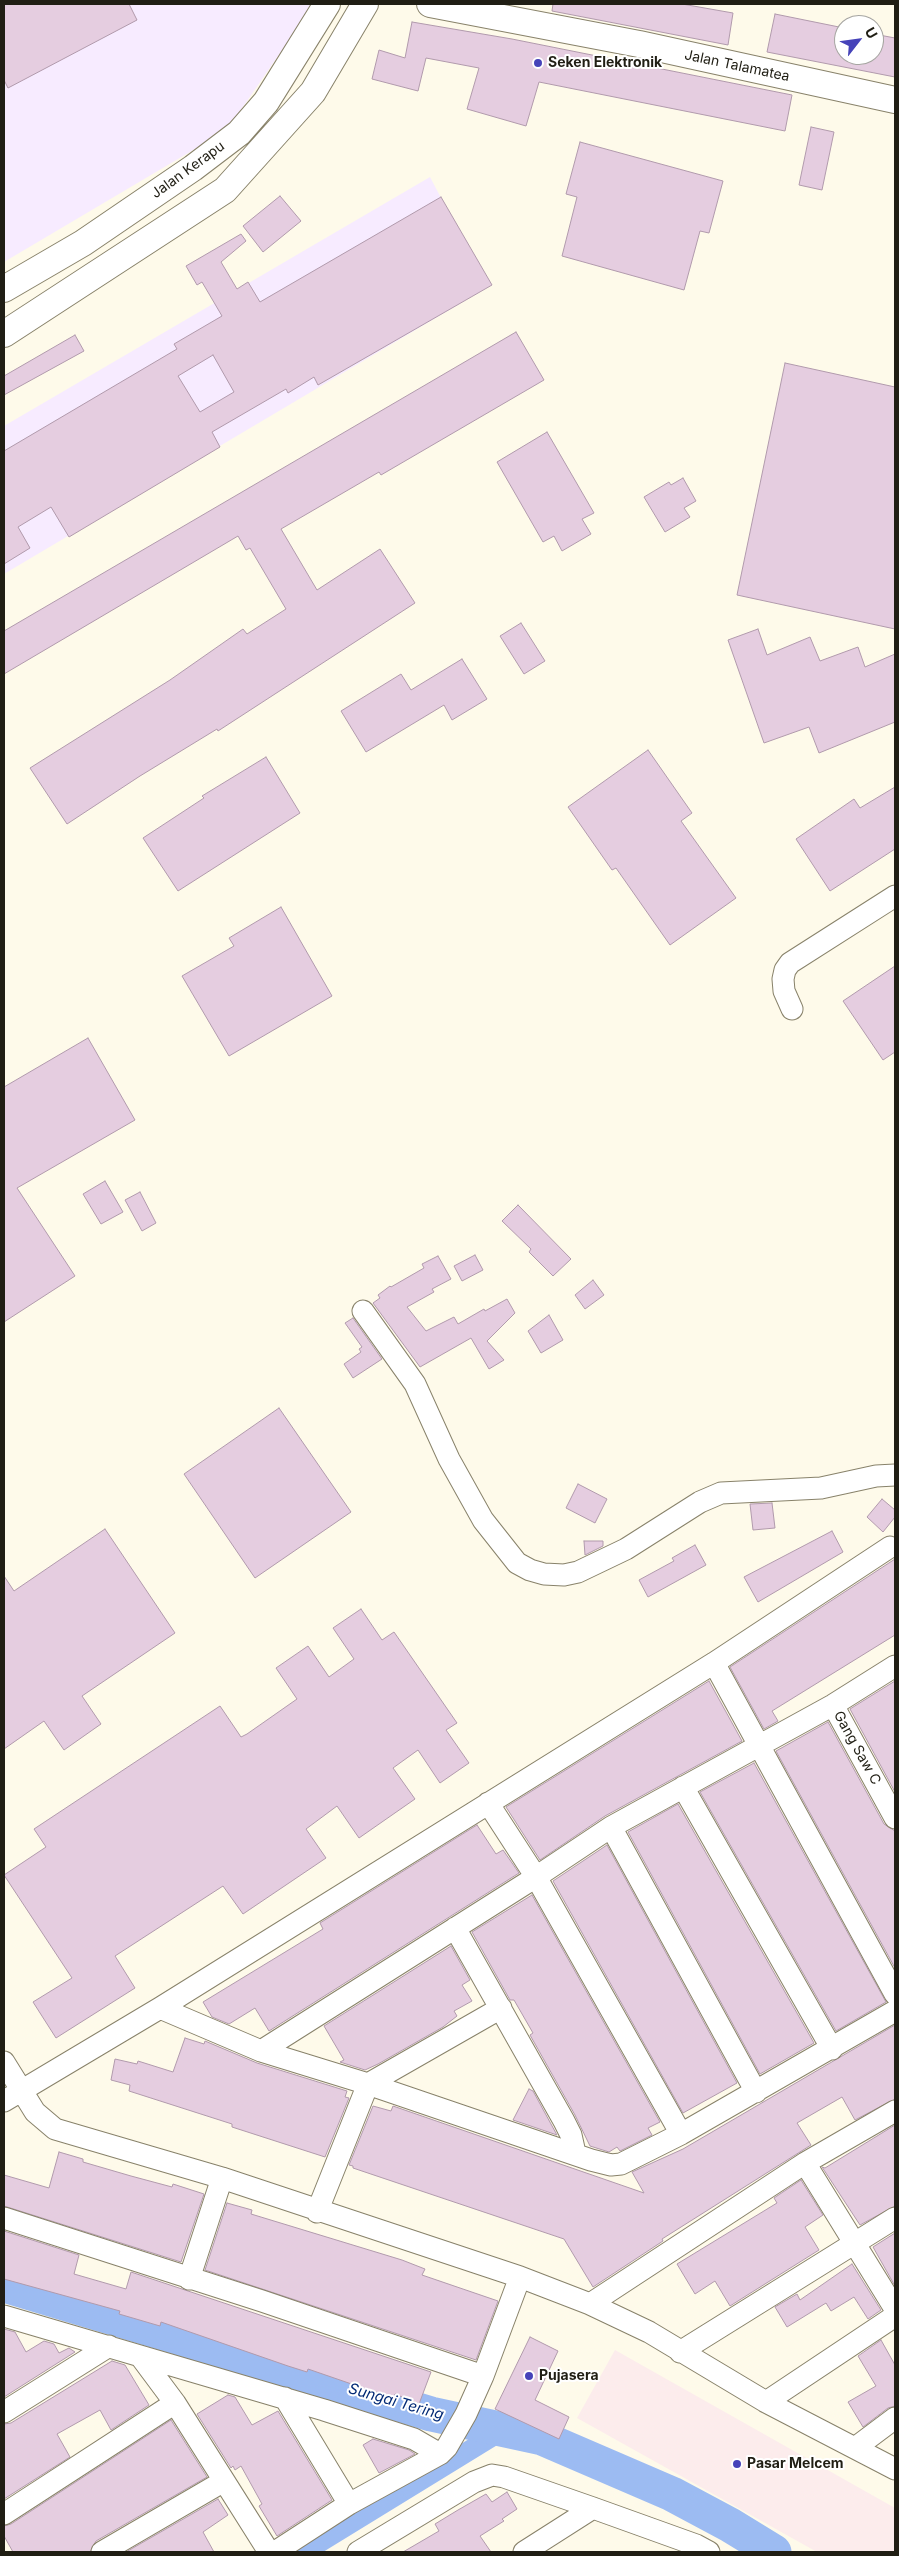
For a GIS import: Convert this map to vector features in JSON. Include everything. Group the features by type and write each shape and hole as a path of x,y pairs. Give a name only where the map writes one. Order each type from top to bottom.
{"street":[{"name":"Jalan Kerapu","path":"4,289 83,243 193,168 239,133 266,102 326,4"},
{"path":"4,334 225,190 313,92 365,4"},
{"name":"Jalan Talamatea","path":"430,4 639,44 895,100"},
{"path":"792,1009 783,985 785,970 790,963 895,896"},
{"path":"363,1311 415,1384 449,1459 483,1520 517,1563 530,1570 544,1574 564,1575 578,1572 626,1549 700,1502 720,1493 821,1488 876,1476 895,1475"},
{"path":"13,2096 160,2008 714,1662 890,1547"},
{"path":"714,1662 895,1994"},
{"path":"261,2051 536,1877 611,1827 833,1705 895,1666"},
{"name":"Gang Saw C","path":"833,1705 895,1818"},
{"path":"682,1787 832,2049"},
{"path":"488,1803 536,1877 681,2134"},
{"path":"611,1827 756,2092"},
{"path":"455,1928 571,2134 575,2153"},
{"path":"160,2008 261,2051 368,2084 604,2164 621,2164 681,2134 832,2049 895,2011"},
{"path":"317,2212 368,2084 501,2008"},
{"path":"4,2062 13,2096 55,2130 222,2178 317,2212 520,2277 590,2304 642,2329 766,2402 895,2469"},
{"path":"590,2304 805,2163 895,2111"},
{"path":"805,2163 856,2242 895,2309"},
{"path":"188,2279 222,2178"},
{"path":"4,2218 188,2279 262,2301 483,2376"},
{"path":"680,2352 895,2218"},
{"path":"275,2552 349,2504 444,2451 466,2414 483,2376 520,2277"},
{"path":"4,2316 285,2398 414,2439 444,2451"},
{"path":"766,2402 895,2316"},
{"path":"4,2412 109,2346"},
{"path":"140,2356 175,2403 269,2552"},
{"path":"285,2398 349,2504"},
{"path":"4,2514 175,2403"},
{"path":"855,2448 895,2418"},
{"path":"358,2552 484,2476 504,2477 593,2508 697,2550"},
{"path":"102,2552 224,2481"},
{"path":"524,2552 593,2508"}],"shaded area":[{"path":"4,4 314,4 227,130 4,262"},
{"path":"430,177 488,287 4,574 4,426"},
{"name":"Pasar Melcem","path":"615,2350 895,2508 895,2552 817,2552 577,2418"}],"building":[{"path":"4,4 129,4 137,20 8,88 4,80"},
{"path":"553,4 682,4 733,13 728,45 552,11"},
{"path":"775,14 834,26 834,65 884,65 884,36 895,38 895,77 767,52"},
{"path":"412,22 512,39 792,95 785,131 539,82 526,126 467,109 479,68 426,58 418,91 372,79 379,50 405,58"},
{"path":"811,127 834,132 822,190 799,185"},
{"path":"580,142 723,181 709,233 700,231 684,290 562,256 577,197 566,194"},
{"path":"280,196 301,221 263,252 243,226"},
{"path":"441,197 492,285 318,385 314,377 288,393 286,389 212,432 220,447 69,537 51,507 18,527 30,548 4,564 4,451 177,349 174,344 222,316 202,282 197,285 186,266 241,234 246,241 221,262 237,289 248,282 260,302","holes":["213,355 234,392 200,412 178,376"]},
{"path":"516,332 544,380 381,475 379,472 281,529 317,590 380,549 415,603 218,731 217,729 140,776 67,824 30,768 170,680 243,629 247,634 286,609 250,548 246,550 238,536 4,674 4,631"},
{"path":"75,335 84,351 4,395 4,376"},
{"path":"785,363 895,387 895,629 737,595"},
{"path":"547,432 594,513 582,519 591,534 562,551 554,536 543,542 497,462"},
{"path":"683,478 696,501 684,508 690,517 665,532 644,497 669,482 671,485"},
{"path":"521,623 545,661 524,674 500,636"},
{"path":"758,629 767,655 810,637 820,661 858,647 865,667 895,654 895,722 819,753 809,727 764,743 728,640"},
{"path":"462,659 487,699 452,720 444,705 366,752 341,711 401,674 411,690"},
{"path":"648,750 692,813 681,821 736,898 670,945 616,868 612,870 568,807"},
{"path":"266,757 300,813 178,891 143,838 204,798 202,796"},
{"path":"895,787 895,849 830,891 796,839 854,799 860,808"},
{"path":"281,907 332,996 229,1056 182,976 234,946 229,938"},
{"path":"895,966 895,1052 883,1060 843,1001"},
{"path":"88,1038 135,1120 17,1188 75,1276 4,1322 4,1087"},
{"path":"105,1181 123,1212 101,1224 83,1194"},
{"path":"140,1192 156,1223 142,1231 125,1200"},
{"path":"518,1205 571,1259 553,1276 529,1252 531,1249 502,1221"},
{"path":"475,1255 483,1270 462,1281 454,1266"},
{"path":"438,1256 451,1279 432,1289 434,1292 407,1307 426,1331 454,1317 458,1324 484,1309 485,1311 507,1299 515,1313 487,1341 504,1360 489,1369 471,1338 420,1367 373,1303 380,1298 378,1295 390,1286 424,1268 422,1264"},
{"path":"593,1280 604,1295 585,1309 575,1295"},
{"path":"549,1315 563,1340 541,1353 528,1331"},
{"path":"353,1318 382,1359 353,1378 344,1364 361,1352 359,1349 362,1347 345,1323"},
{"path":"279,1408 351,1512 255,1578 184,1474"},
{"path":"578,1484 607,1499 595,1523 566,1508"},
{"path":"882,1499 895,1510 895,1517 883,1532 867,1517"},
{"path":"772,1503 775,1528 753,1530 750,1504"},
{"path":"105,1529 175,1633 82,1696 101,1724 64,1750 44,1721 4,1749 4,1576 14,1591"},
{"path":"832,1531 843,1552 758,1602 744,1577"},
{"path":"584,1541 603,1541 603,1546 585,1555"},
{"path":"695,1545 706,1565 648,1597 639,1580 674,1561 672,1558"},
{"path":"895,1559 895,1635 772,1711 778,1721 764,1729 730,1667"},
{"path":"361,1609 382,1640 394,1632 457,1723 446,1730 469,1763 440,1783 418,1750 393,1768 415,1799 359,1838 337,1806 306,1829 326,1858 243,1914 223,1886 115,1956 135,1988 56,2038 33,2002 72,1978 4,1875 46,1847 34,1829 220,1706 241,1737 247,1734 297,1699 276,1668 308,1646 329,1677 354,1659 333,1628"},
{"path":"709,1681 742,1741 605,1816 540,1860 506,1807"},
{"path":"895,1681 895,1792 850,1709"},
{"path":"828,1722 884,1824 895,1831 895,1968 776,1751"},
{"path":"754,1763 886,2002 836,2031 700,1792"},
{"path":"678,1804 814,2043 760,2074 628,1832"},
{"path":"477,1825 496,1854 503,1850 519,1873 269,2031 255,2008 229,2024 212,2017 203,2002 323,1929 320,1923"},
{"path":"607,1845 737,2083 683,2113 553,1881"},
{"path":"532,1895 660,2122 648,2128 652,2135 620,2151 617,2147 609,2152 590,2146 575,2115 530,2035 533,2033 514,2000 510,2000 472,1932"},
{"path":"451,1946 470,1980 462,1985 472,2001 454,2011 457,2016 443,2027 378,2064 365,2070 340,2062 344,2060 324,2026"},
{"path":"895,2025 895,2099 855,2120 842,2097 797,2123 811,2145 662,2239 663,2241 593,2287 564,2239 353,2168 353,2166 349,2165 373,2106 391,2111 393,2106 644,2193 632,2172 683,2149"},
{"path":"185,2038 204,2044 205,2041 257,2063 347,2091 345,2097 349,2098 325,2157 232,2127 232,2124 129,2091 130,2085 111,2080 115,2059 137,2064 138,2061 173,2072"},
{"path":"529,2089 533,2091 557,2135 513,2120"},
{"path":"895,2125 895,2206 860,2225 822,2167 825,2168"},
{"path":"59,2152 83,2159 83,2162 131,2176 172,2187 173,2184 204,2194 181,2262 4,2206 4,2175 49,2188"},
{"path":"801,2180 823,2215 805,2227 819,2250 730,2306 715,2281 695,2294 677,2264 777,2203 774,2198"},
{"path":"227,2203 252,2210 251,2214 402,2260 425,2269 422,2275 498,2301 476,2360 205,2270"},
{"path":"4,2231 79,2255 74,2274 126,2289 131,2272 431,2372 419,2404 395,2394 393,2397 308,2369 307,2372 288,2366 161,2322 160,2326 119,2314 120,2311 4,2279"},
{"path":"895,2233 895,2286 873,2247"},
{"path":"852,2264 881,2310 868,2319 854,2297 831,2311 826,2303 787,2327 775,2307 797,2294 800,2300"},
{"path":"4,2329 15,2332 26,2352 44,2341 54,2344 59,2353 69,2348 75,2352 4,2397"},
{"name":"Pujasera","path":"530,2337 558,2351 535,2400 569,2417 559,2439 495,2409"},
{"path":"881,2340 895,2365 895,2406 888,2408 863,2427 848,2402 876,2386 858,2356"},
{"path":"112,2361 125,2365 149,2405 111,2430 100,2410 57,2434 70,2457 4,2499 4,2424 11,2423"},
{"path":"228,2395 235,2397 252,2425 278,2411 332,2500 277,2536 259,2506 262,2504 241,2466 235,2470 233,2466 231,2468 197,2414"},
{"path":"171,2420 207,2477 96,2541 90,2552 13,2552 4,2536 4,2526 11,2524"},
{"path":"373,2439 409,2450 415,2454 379,2473 363,2445"},
{"path":"507,2492 517,2509 502,2519 504,2521 480,2536 491,2552 403,2552 439,2531 435,2524 458,2510 486,2494 492,2502"},
{"path":"218,2499 228,2515 203,2532 214,2552 126,2552"}],"waterway":[{"name":"Sungai Tering","path":"4,2285 431,2414 542,2438 672,2494 730,2525 774,2552"},
{"path":"304,2552 506,2428"}],"place":[{"name":"Seken Elektronik","path":"538,63"},
{"name":"Pujasera","path":"529,2376"},
{"name":"Pasar Melcem","path":"737,2464"}]}
